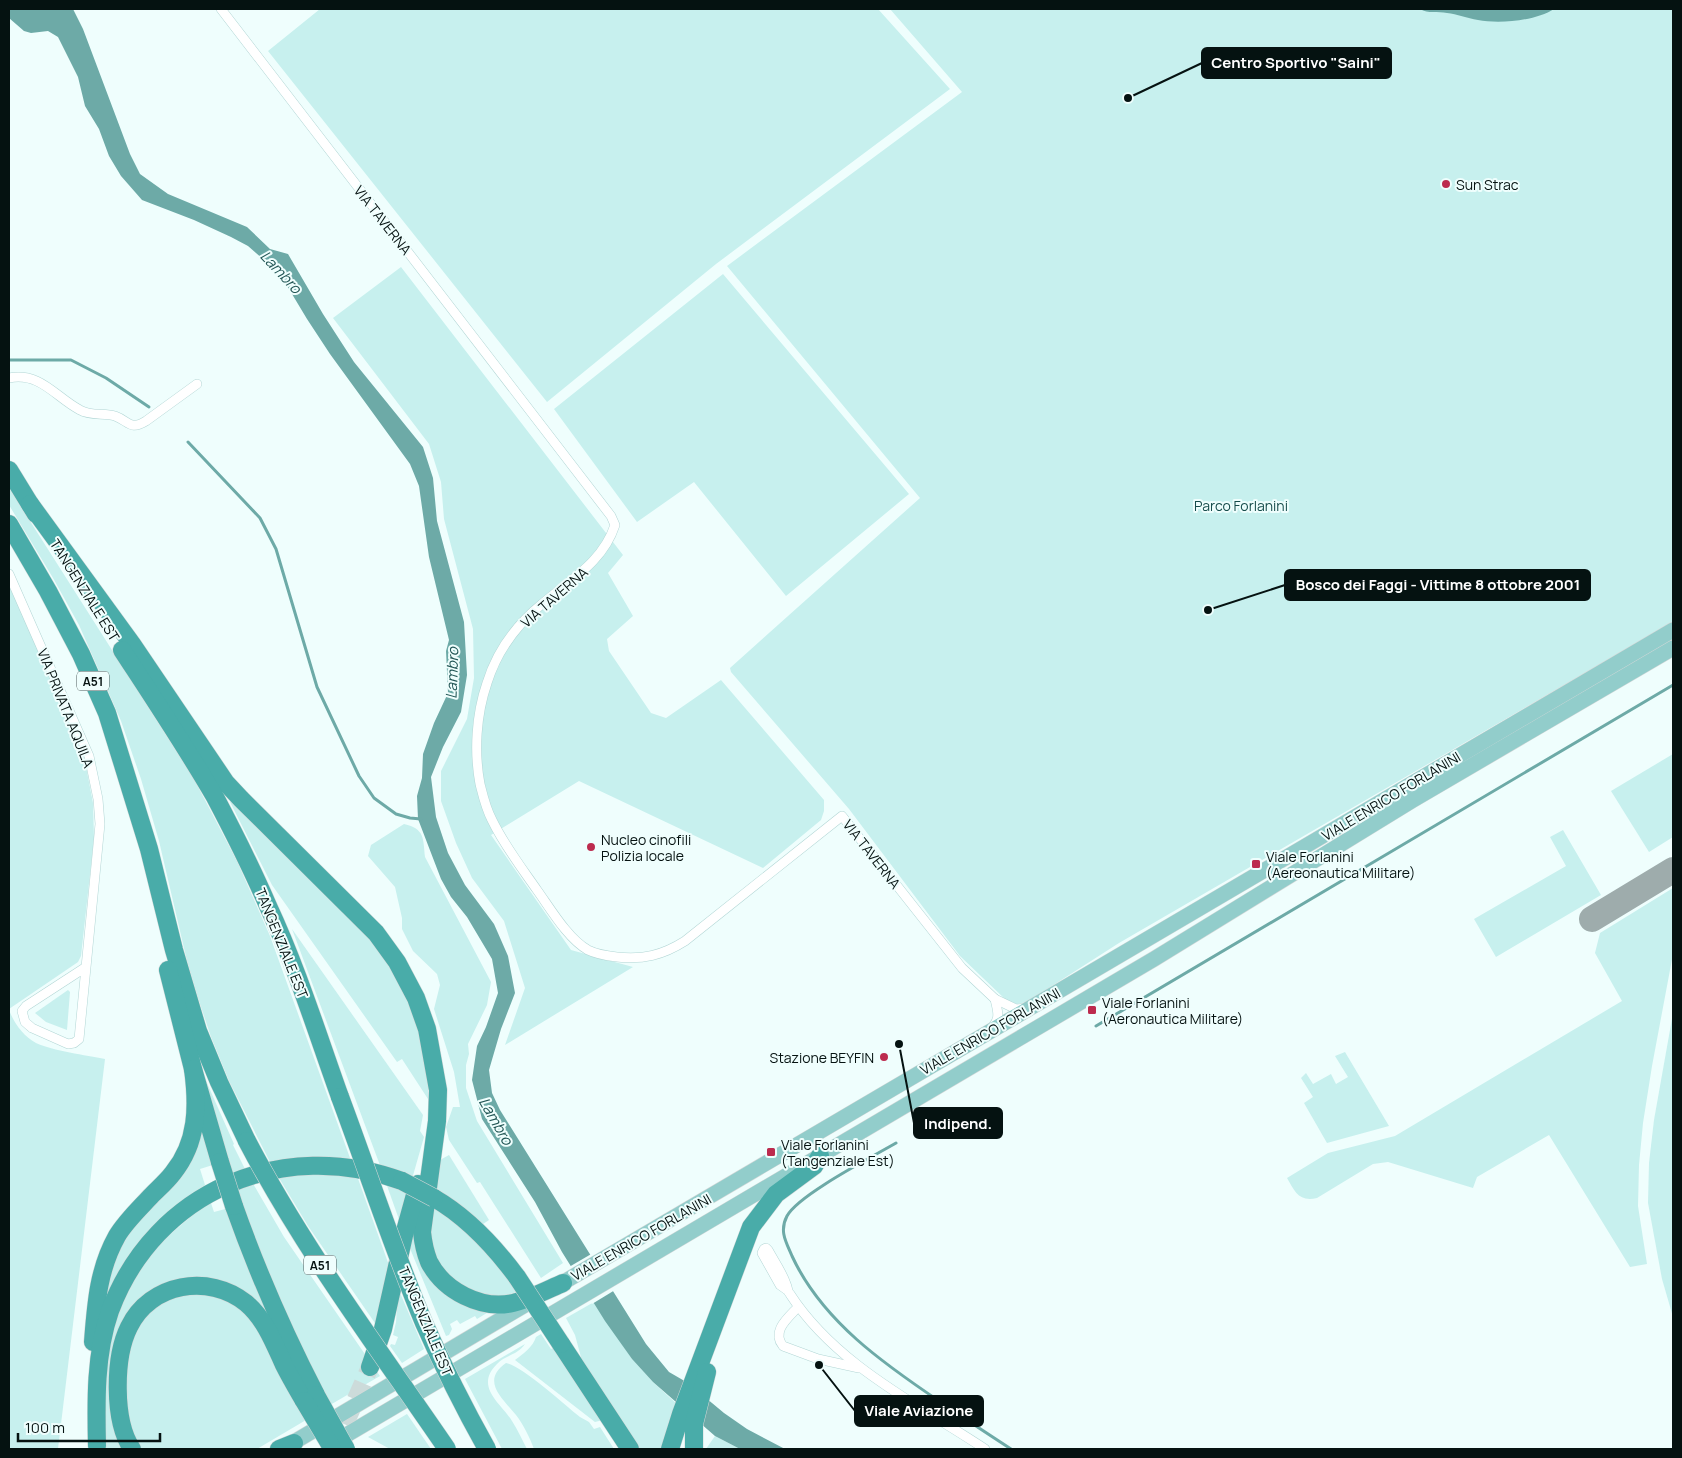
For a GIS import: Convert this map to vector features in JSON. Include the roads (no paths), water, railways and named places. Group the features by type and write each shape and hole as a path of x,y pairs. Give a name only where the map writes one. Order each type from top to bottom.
{"highway":[{"name":"TANGENZIALE EST","path":"9,470 157,692 215,798 269,908 291,960 385,1221 424,1323 487,1449"},
{"name":"A51","path":"9,524 53,599 81,654 107,713 149,849 163,928 180,972 198,1031 219,1082 247,1141 292,1222 447,1449"},
{"path":"157,692 231,788 376,933 397,962 416,998 427,1029 438,1090 422,1232 424,1248 430,1263 448,1286 461,1296 496,1304 512,1304 568,1280"},
{"path":"163,928 193,1068 234,1206 332,1449"},
{"path":"370,1367 383,1329 405,1231 428,1143 434,1110 432,1060"},
{"path":"98,1448 92,1398 92,1368 100,1276 110,1251 131,1217 173,1174 184,1158 192,1137 196,1115 197,1096 193,1068"},
{"path":"670,1449 688,1419 744,1243 758,1216 779,1191 812,1167 820,1156"},
{"path":"98,1448 96,1420 99,1361 103,1338 111,1310 125,1280 143,1252 158,1234 185,1209 206,1194 258,1173 288,1167 319,1166 353,1168 402,1181 459,1214 484,1237 517,1277 630,1449"},
{"path":"132,1449 124,1436 119,1416 118,1399 122,1344 129,1326 143,1308 173,1289 195,1285 208,1286 230,1293 246,1303 263,1323 310,1398 346,1449"},
{"path":"688,1419 694,1449"}],"main road":[{"name":"VIALE ENRICO FORLANINI","path":"285,1447 1673,630"},
{"name":"VIALE ENRICO FORLANINI","path":"323,1449 1154,959 1413,800 1673,648"}],"street":[{"name":"VIA TAVERNA","path":"221,9 615,525 608,540 592,564 527,617 503,647 487,684 479,722 477,765 480,784 491,819 513,855 562,924 580,944 593,952 636,959 661,954 685,941 842,816 962,968 995,999 1016,1009 1032,1007"},
{"path":"9,378 25,376 34,379 83,412 114,416 133,426 146,421 197,384"},
{"name":"VIA PRIVATA AQUILA","path":"9,574 89,756 100,824 79,1039 74,1043 68,1044 32,1028 25,1022 22,1017 22,1010 26,1006 86,967"},
{"path":"973,1042 997,1022 998,1016 995,999"},
{"path":"788,1290 798,1307 828,1340 862,1369 985,1449"},
{"path":"798,1307 780,1329 779,1339 783,1346 818,1359 862,1369"}],"water":[{"name":"Lambro","path":"9,9 73,9 83,29 130,154 140,174 168,194 247,227 270,249 288,254 354,362 423,447 433,478 437,521 464,622 467,675 461,712 443,747 431,777 436,817 448,853 465,885 494,924 508,956 515,993 501,1029 489,1070 492,1093 500,1110 646,1344 669,1372 688,1383 724,1413 747,1429 785,1449 740,1449 715,1436 653,1382 632,1359 605,1321 562,1252 535,1202 482,1119 472,1080 477,1046 498,993 492,959 441,879 418,819 417,796 422,778 423,754 434,723 448,693 446,651 449,640 429,557 419,486 410,464 330,354 280,274 248,246 194,220 142,200 121,176 109,156 99,129 85,106 78,77 58,37 48,31 31,33 24,31 9,18"},
{"path":"1420,9 1554,9 1528,19 1496,22"}],"waterway":[{"path":"9,360 71,360 106,378 149,407"},
{"path":"188,442 260,518 276,549 317,687 359,776 374,798 396,814 421,819"},
{"path":"1096,1026 1673,685"},
{"path":"896,1143 820,1187 794,1207 785,1221 783,1232 786,1241 805,1279 820,1301 856,1339 898,1373 1011,1449"}],"tunnel":[{"path":"334,1449 370,1367"}],"place":[{"name":"Centro Sportivo \"Saini\"","path":"1128,98"},
{"name":"Sun Strac","path":"1446,184"},
{"name":"Bosco dei Faggi - Vittime 8 ottobre 2001","path":"1208,610"},
{"name":"Nucleo cinofili Polizia locale","path":"591,847"},
{"name":"Viale Forlanini (Aereonautica Militare)","path":"1256,864"},
{"name":"Viale Forlanini (Aeronautica Militare)","path":"1092,1010"},
{"name":"Indipend.","path":"899,1044"},
{"name":"Stazione BEYFIN","path":"884,1057"},
{"name":"Viale Forlanini (Tangenziale Est)","path":"771,1152"},
{"name":"Viale Aviazione","path":"819,1365"}],"park label":[{"name":"Parco Forlanini","path":"1241,505"}]}
